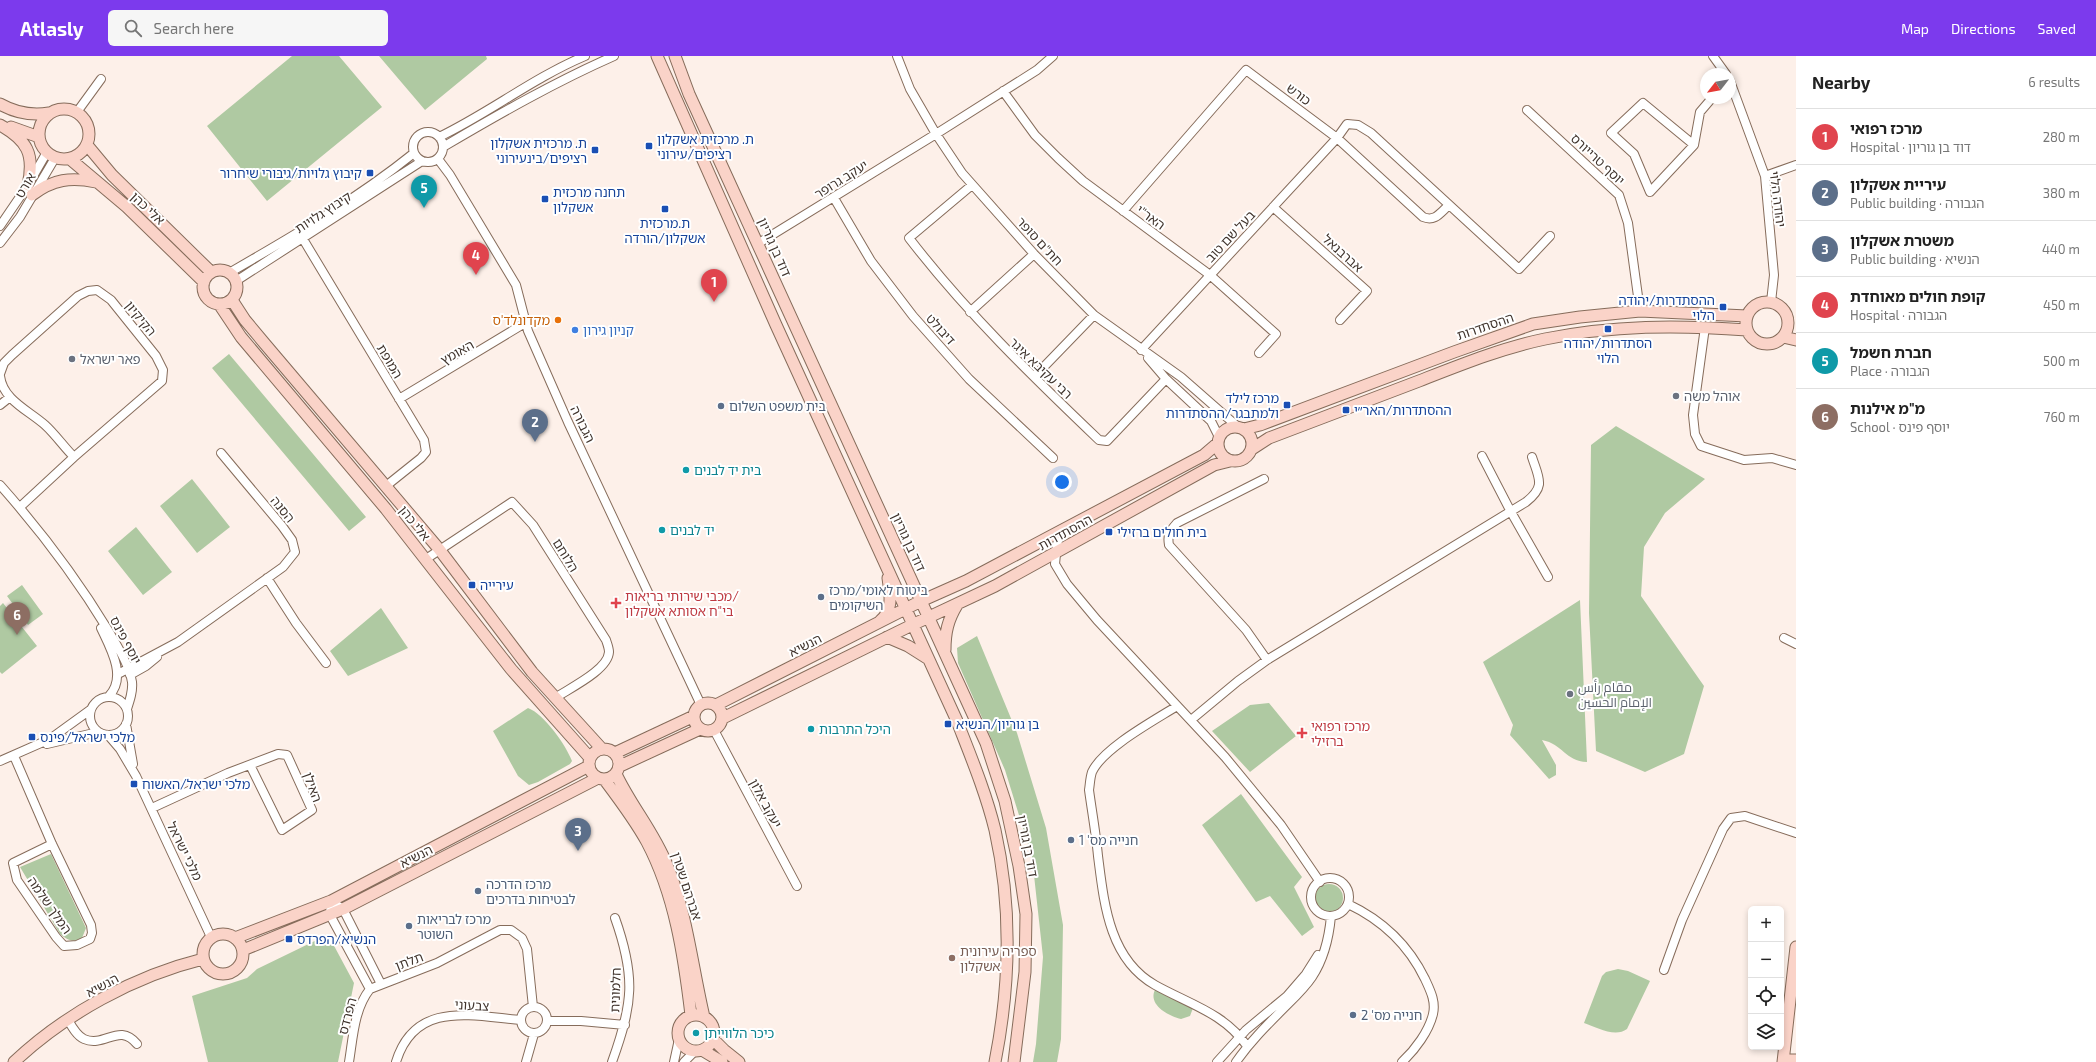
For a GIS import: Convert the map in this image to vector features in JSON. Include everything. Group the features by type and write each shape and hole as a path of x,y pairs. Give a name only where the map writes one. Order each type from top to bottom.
{"street":[{"path":"439,137 467,123 550,72 585,56"},
{"path":"443,148 439,137 431,132 418,136 414,144 414,153 422,161 430,162 438,159 443,148 504,111 578,72 614,56"},
{"path":"657,56 776,325 957,721 981,783 996,837 1005,893 1008,951 1002,1026 995,1062"},
{"name":"דוד בן גוריון","path":"675,56 689,94 759,243 986,743 1005,801 1019,866 1026,914 1025,972 1014,1062"},
{"name":"חת\"ם סופר","path":"897,56 910,89 936,134 972,185 1034,254 1094,315 1141,350 1181,377 1241,428"},
{"name":"יעקב גרופר","path":"759,243 834,198 1037,70 1053,56"},
{"path":"1718,58 1723,68"},
{"name":"כורש","path":"1123,211 1246,70 1337,138"},
{"path":"77,112 101,79"},
{"name":"האר\"י","path":"1003,91 1035,135 1058,158 1123,211 1210,275 1276,334 1259,353"},
{"name":"יהודה הלוי","path":"1736,97 1765,176 1774,275 1771,302"},
{"path":"1694,145 1643,103 1611,133 1634,154 1650,192 1694,145 1700,112 1707,104"},
{"path":"0,104 22,113 36,115 49,113 62,108 77,112 87,123 89,138 83,151 70,159 51,155 39,137 0,124"},
{"name":"יוסף טרייורס","path":"1526,110 1619,195 1628,223 1640,311"},
{"path":"39,137 40,124 49,113"},
{"path":"0,124 16,133 30,154 32,168 30,190 67,179 80,179 99,183"},
{"name":"בעל שם טוב","path":"1141,350 1337,138 1347,124 1358,125 1371,133 1519,269 1550,236"},
{"path":"1337,138 1423,217 1429,220 1436,218 1449,205"},
{"name":"אלי כהן","path":"87,145 112,175 211,272"},
{"name":"קיבוץ גלויות","path":"233,277 388,175 414,153"},
{"name":"אורט","path":"0,226 30,190 51,155"},
{"name":"אלי כהן","path":"70,159 138,217 204,282"},
{"name":"הגבורה","path":"438,159 450,175 516,285 522,300 525,323 568,422 701,705"},
{"name":"קיבוץ גלויות","path":"233,277 303,239 422,161"},
{"path":"1765,176 1796,164"},
{"name":"רבי עקיבא איגר","path":"972,185 909,238 936,273 970,312 1034,377 1099,440 1107,441 1166,379"},
{"name":"אורט","path":"0,243 20,217 30,190"},
{"name":"דיבולט","path":"834,198 871,261 913,316 969,379 1053,458"},
{"name":"אברבנאל","path":"1273,207 1367,291 1340,320"},
{"name":"המופת","path":"303,239 424,440 426,452 421,458 386,486"},
{"path":"970,312 1034,254"},
{"path":"220,270 233,277 237,291 232,300 219,304 206,296 204,292 204,282 211,272 220,270"},
{"name":"הקיקיון","path":"20,507 74,457 162,380 163,370 156,356 111,300 96,290 88,291 78,296 4,363 0,375 1,384 10,397 46,425 74,457"},
{"name":"אלי כהן","path":"232,300 265,344 439,549 532,672 602,749"},
{"path":"1771,302 1783,309 1792,322 1783,337 1774,343 1763,344 1754,339 1747,330 1747,316 1754,306 1759,303 1771,302"},
{"name":"אלי כהן","path":"219,304 241,336 426,559 511,669 590,762"},
{"name":"ההסתדרות","path":"1241,428 1260,425 1533,324 1580,317 1640,311 1747,316"},
{"path":"1034,377 1094,315"},
{"name":"האומץ","path":"399,399 484,350 525,323"},
{"path":"1252,449 1252,438 1241,428 1227,429 1219,440 1220,452 1230,461 1241,461 1246,458 1252,449 1269,438 1515,346 1580,332 1642,326 1705,327 1747,330"},
{"path":"1705,327 1693,415 1694,434 1701,446 1744,460 1772,458 1796,465"},
{"path":"1783,337 1796,340"},
{"name":"חת\"ם סופר","path":"1141,350 1166,379 1211,422 1219,440"},
{"path":"0,406 10,397"},
{"name":"ההסתדרות","path":"906,609 1061,532 1204,455 1219,440"},
{"name":"הסנה","path":"118,674 146,666 168,648 290,561 295,552 292,540 221,453"},
{"path":"1482,456 1511,512 1548,577"},
{"path":"1191,720 1238,680 1267,660 1511,512 1537,493 1541,484 1532,457"},
{"name":"ההסתדרות","path":"912,625 957,605 1055,555 1214,465 1230,461"},
{"path":"1264,479 1177,524 1170,531 1168,537 1170,545 1246,630 1267,660"},
{"name":"יוסף פינס","path":"0,485 20,507 81,588 115,642 129,671 132,687 126,709"},
{"name":"הלוחם","path":"426,559 512,502 533,525 606,640 609,651 606,661 599,669 556,698"},
{"path":"1061,532 1055,555 1055,564 1068,584 1098,620 1225,757 1276,819 1320,882"},
{"path":"872,627 885,617 889,610 891,602 888,570"},
{"path":"267,578 296,623 326,663"},
{"path":"911,579 923,588 943,591"},
{"name":"יוסף פינס","path":"81,588 103,632 118,674 117,686 109,696"},
{"path":"945,652 945,633 948,621 957,605"},
{"name":"הנשיא","path":"716,705 906,609"},
{"path":"723,718 912,625"},
{"path":"887,637 908,646 927,658"},
{"path":"1784,638 1796,644"},
{"path":"0,761 34,747 61,732 90,710 97,700 109,696 120,700 126,709 126,724 118,732 108,735 98,732 34,747"},
{"path":"708,703 716,705 722,713 723,718 721,724 714,730 704,732 694,720 697,708 708,703"},
{"path":"1178,706 1119,744 1097,764 1092,772 1089,790 1107,918 1119,945 1127,958 1144,976 1154,984 1211,1012 1240,1036 1247,1046"},
{"path":"90,710 90,722 98,732"},
{"path":"615,753 694,716"},
{"name":"מלכי ישראל","path":"126,724 136,776"},
{"path":"618,770 620,761 615,753 609,749 602,749 593,754 590,762 591,771 601,778 611,778 618,770 700,729"},
{"name":"יעקב אלון","path":"714,730 797,886"},
{"name":"מלכי ישראל","path":"108,735 120,749 136,776 211,937"},
{"name":"האילן","path":"152,808 228,773 278,754 287,755 312,810 282,830 250,765"},
{"name":"המלך שלמה","path":"14,756 52,844 91,925 92,933 90,939 71,946 64,946 56,937 17,880 13,863 52,844"},
{"name":"הנשיא","path":"235,938 330,901 590,762"},
{"name":"אברהם שטרן","path":"618,770 623,789 653,837 670,871 680,905 704,1016"},
{"name":"הנשיא","path":"243,950 343,909 601,778"},
{"name":"אברהם שטרן","path":"601,778 646,841 664,878 677,925 691,1015"},
{"path":"1664,970 1685,913 1722,829 1731,818 1746,816 1796,833"},
{"path":"1330,879 1341,882 1348,890 1348,904 1339,914 1331,916 1320,913 1312,903 1312,892 1320,882 1330,879"},
{"path":"330,901 343,909 381,984"},
{"path":"330,901 330,915 370,989"},
{"path":"1348,904 1371,916 1405,947 1420,968 1431,993 1433,999 1433,1013 1428,1028 1402,1062"},
{"path":"1236,1062 1247,1046 1301,991 1312,977 1323,956 1328,939 1331,916"},
{"name":"חלמונית","path":"612,1062 625,1026 629,1000 629,970 625,947 616,918"},
{"name":"תלתן","path":"381,984 437,963 500,930 511,930 522,938 526,949 533,1007"},
{"path":"224,934 235,938 243,950 241,963 233,972 227,974 214,973 205,964 203,959 204,946 211,937 224,934"},
{"path":"1217,1062 1240,1036 1292,991 1306,974 1328,939"},
{"path":"1796,947 1783,1062 1792,1059 1796,1060"},
{"name":"הנשיא","path":"15,1062 23,1053 54,1029 104,999 177,965 203,959"},
{"name":"הפרדס","path":"349,1062 358,1012 364,996 370,989 381,984"},
{"path":"533,1007 545,1013 547,1021 545,1029 534,1034 526,1031 521,1024 521,1020 526,1010 533,1007"},
{"name":"צבעוני","path":"396,1062 408,1039 421,1026 438,1017 458,1014 521,1020"},
{"path":"674,1062 679,1038 679,1027 686,1018 691,1015 704,1016 711,1023 714,1033 713,1039 711,1043 684,1062"},
{"path":"68,1020 76,1033 83,1039 92,1041 124,1034 130,1036 137,1044"},
{"path":"547,1021 581,1021 625,1026"},
{"path":"526,1062 534,1034"},
{"path":"679,1038 685,1047 699,1050 722,1062"},
{"path":"713,1039 739,1062"}],"green space":[{"path":"292,56 339,56 382,107 267,201 207,126"},
{"path":"379,56 486,56 487,59 425,110"},
{"path":"229,354 366,517 349,531 212,368"},
{"path":"1616,426 1705,479 1665,513 1644,547 1641,596 1704,686 1684,754 1645,772 1596,751 1589,613 1591,445"},
{"path":"192,479 230,527 197,553 160,506"},
{"path":"136,527 172,572 143,595 108,551"},
{"path":"22,585 43,614 28,625 7,596"},
{"path":"1580,600 1587,762 1574,759 1555,745 1542,740 1556,765 1556,775 1549,779 1510,735 1513,725 1483,662"},
{"path":"3,603 37,646 2,674 0,672 0,606"},
{"path":"381,608 408,648 348,676 330,651"},
{"path":"977,636 1017,733 1046,828 1063,925 1061,1039 1057,1062 1033,1062 1036,1044 1043,957 1032,857 1005,770 958,663 957,648"},
{"path":"1269,703 1296,736 1250,772 1212,731 1250,705"},
{"path":"528,708 541,717 554,731 565,747 572,761 570,764 538,782 529,785 518,776 493,731"},
{"path":"1241,794 1302,877 1294,887 1314,927 1302,936 1270,896 1256,902 1202,825"},
{"path":"51,854 86,928 82,938 79,940 70,940 60,934 20,867"},
{"path":"1329,884 1339,888 1343,898 1339,908 1329,912 1319,908 1315,898 1319,888"},
{"path":"325,936 332,942 354,983 338,1062 208,1062 192,996 247,978 257,969"},
{"path":"1618,969 1628,971 1650,981 1627,1029 1611,1032 1584,1023 1602,976 1606,972"},
{"path":"1156,988 1193,1008 1190,1016 1181,1019 1170,1015 1160,1008 1154,999"}],"place":[{"name":"ת. מרכזית אשקלון רציפים/עירוני","path":"649,146"},
{"name":"ת. מרכזית אשקלון רציפים/בינעירוני","path":"595,150"},
{"name":"קיבוץ גלויות/גיבורי שיחרור","path":"370,173"},
{"name":"תחנה מרכזית אשקלון","path":"545,199"},
{"name":"חברת חשמל","path":"424,208"},
{"name":"ת.מרכזית אשקלון/הורדה","path":"665,209"},
{"name":"קופת חולים מאוחדת","path":"476,275"},
{"name":"מרכז רפואי","path":"714,302"},
{"name":"ההסתדרות/יהודה הלוי","path":"1723,307"},
{"name":"מקדונלד'ס","path":"558,320"},
{"name":"הסתדרות/יהודה הלוי","path":"1608,329"},
{"name":"קניון גירון","path":"575,330"},
{"name":"פאר ישראל","path":"72,359"},
{"name":"אוהל משה","path":"1676,396"},
{"name":"מרכז לילד ולמתבגר/ההסתדרות","path":"1287,405"},
{"name":"בית משפט השלום","path":"721,406"},
{"name":"ההסתדרות/האר״י","path":"1346,410"},
{"name":"עיריית אשקלון","path":"535,442"},
{"name":"בית יד לבנים","path":"686,470"},
{"name":"יד לבנים","path":"662,530"},
{"name":"בית חולים ברזילי","path":"1109,532"},
{"name":"עירייה","path":"472,585"},
{"name":"ביטוח לאומי/מרכז השיקומים","path":"821,597"},
{"name":"מכבי שירותי בריאות/ בי\"ח אסותא אשקלון","path":"616,603"},
{"name":"מ\"מ אילנות","path":"17,635"},
{"name":"مقام رأس الإمام الحسين","path":"1570,694"},
{"name":"בן גוריון/הנשיא","path":"948,724"},
{"name":"היכל התרבות","path":"811,729"},
{"name":"מרכז רפואי ברזילי","path":"1302,733"},
{"name":"מלכי ישראל/פינס","path":"32,737"},
{"name":"מלכי ישראל/האשוח","path":"134,784"},
{"name":"חנייה מס' 1","path":"1071,840"},
{"name":"משטרת אשקלון","path":"578,851"},
{"name":"מרכז הדרכה לבטיחות בדרכים","path":"478,891"},
{"name":"מרכז לבריאות השוטר","path":"409,926"},
{"name":"הנשיא/הפרדס","path":"289,939"},
{"name":"ספריה עירונית אשקלון","path":"952,958"},
{"name":"חנייה מס' 2","path":"1353,1015"},
{"name":"כיכר הלווייתן","path":"696,1033"}]}
